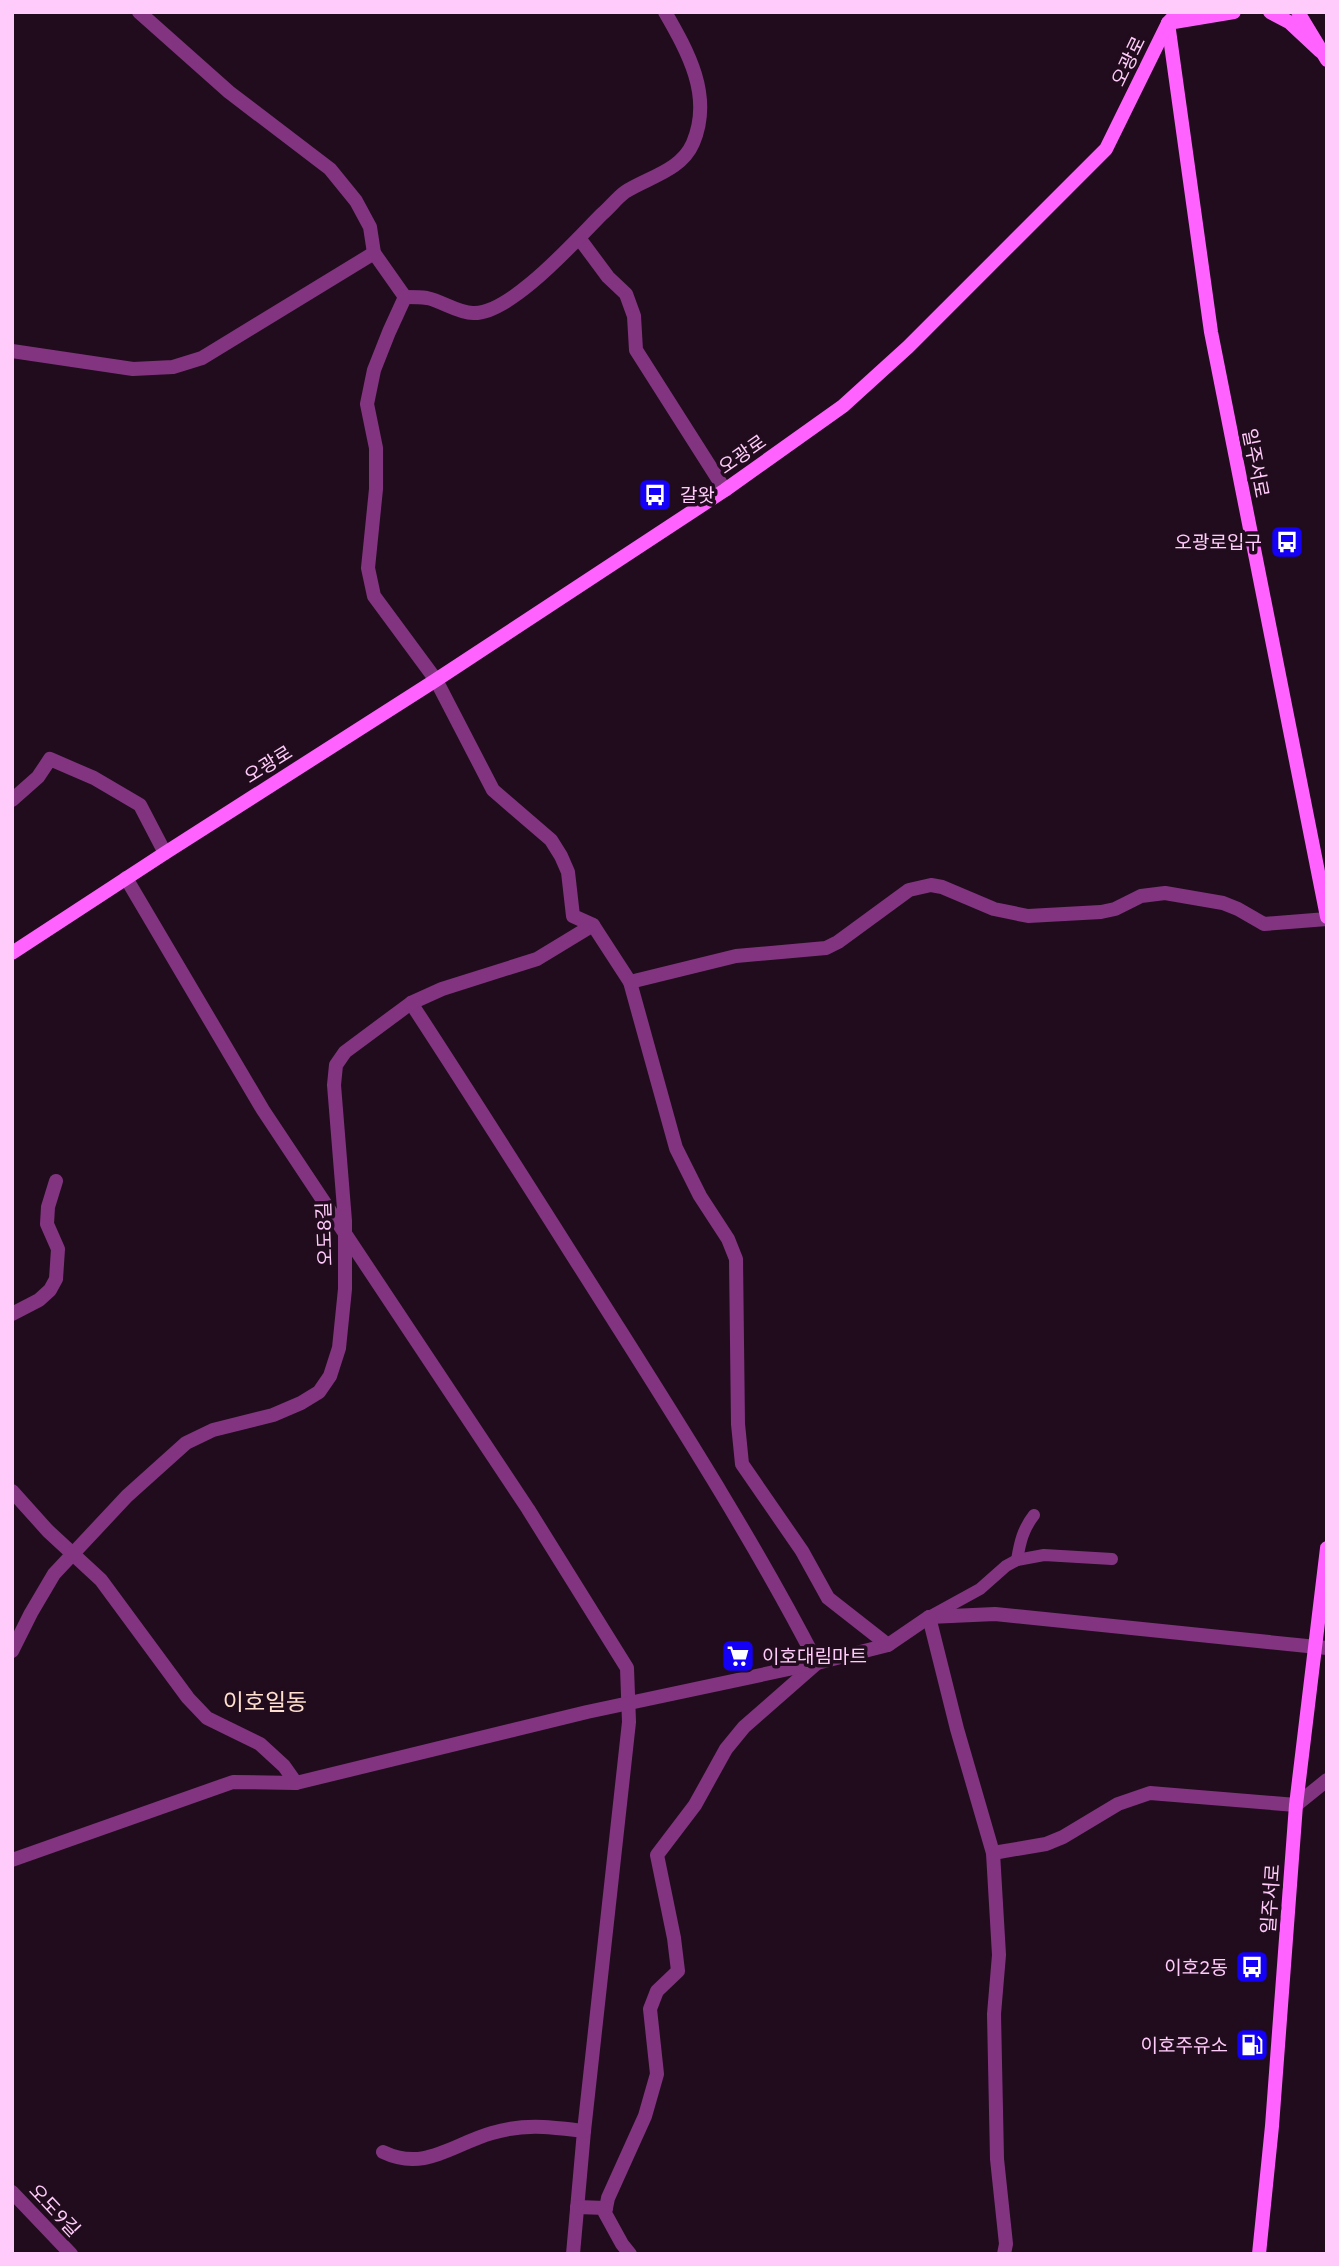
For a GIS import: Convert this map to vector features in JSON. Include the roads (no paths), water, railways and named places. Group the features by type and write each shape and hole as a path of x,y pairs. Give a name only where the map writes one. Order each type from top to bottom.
{"main road":[{"path":"1171,16 1234,12"},
{"path":"1270,12 1289,22 1324,56"},
{"path":"1298,12 1324,56"},
{"name":"오광로","path":"12,953 725,490 843,406 908,347 1106,149 1171,16"},
{"name":"일주서로","path":"1171,16 1210,332 1327,918"},
{"name":"일주서로","path":"1259,2254 1272,2126 1296,1805 1321,1648 1327,1548"}],"street":[{"path":"139,12 229,92 330,169 356,201 370,227 374,253 405,297"},
{"path":"405,297 427,298 473,313 501,306 546,270 624,192 681,161 693,143 698,121 700,88 686,49 665,12"},
{"path":"579,238 608,277 626,294 634,316 636,350 725,490"},
{"path":"12,351 133,369 173,367 202,358 374,253"},
{"path":"405,297 374,370 367,404 376,448 376,489 368,568 374,596 436,680 493,790 551,840 568,872 573,916 593,925 630,982 676,1149 700,1196 729,1239 736,1259 738,1424 742,1464 802,1550 828,1598 888,1645"},
{"path":"12,800 38,777 50,759 94,778 140,805 164,853"},
{"path":"125,878 263,1110 528,1509 627,1668 629,1722 573,2254"},
{"path":"630,982 736,956 826,948 909,890 931,885 994,909 1028,916 1101,912 1115,909 1141,896 1165,893 1223,903 1264,924 1327,918"},
{"name":"오도8길","path":"74,1555 127,1496 187,1443 213,1430 273,1415 301,1403 319,1392 330,1376 339,1348 345,1289 345,1230 334,1085 336,1065 345,1052 411,1003 442,989 537,958 593,925"},
{"path":"411,1003 718,1485 775,1583 817,1663"},
{"path":"12,1314 39,1300 50,1290 56,1279 58,1249 47,1224 48,1207 57,1181"},
{"path":"12,1491 48,1531 101,1580 188,1698 207,1718 260,1744 284,1766 296,1783"},
{"path":"12,1651 54,1574 74,1555"},
{"path":"12,1860 233,1782 296,1783 629,1703 817,1663 888,1645 929,1617 995,1614 1321,1648"},
{"path":"929,1617 957,1729 993,1853 999,1955 994,2014 997,2159 1006,2245 1004,2254"},
{"path":"630,2254 605,2213 608,2197 645,2116 657,2074 650,2009 657,1992 678,1971 657,1855 695,1805 726,1749 744,1727 817,1663"},
{"path":"993,1853 1046,1844 1063,1837 1118,1804 1150,1793 1296,1805 1327,1780"},
{"path":"383,2152 396,2158 428,2159 492,2133 536,2125 584,2131"},
{"name":"오도9길","path":"12,2192 71,2254"},
{"path":"577,2207 606,2208"}],"lane":[{"path":"1017,1560 1026,1525 1034,1515"},
{"path":"929,1617 981,1588 1017,1560 1044,1555 1112,1559"}],"place":[{"name":"갈왓","path":"655,495"},
{"name":"오광로입구","path":"1287,542"},
{"name":"이호대림마트","path":"738,1656"},
{"name":"이호2동","path":"1252,1967"},
{"name":"이호주유소","path":"1252,2045"}],"district":[{"name":"이호일동","path":"265,1702"}]}
